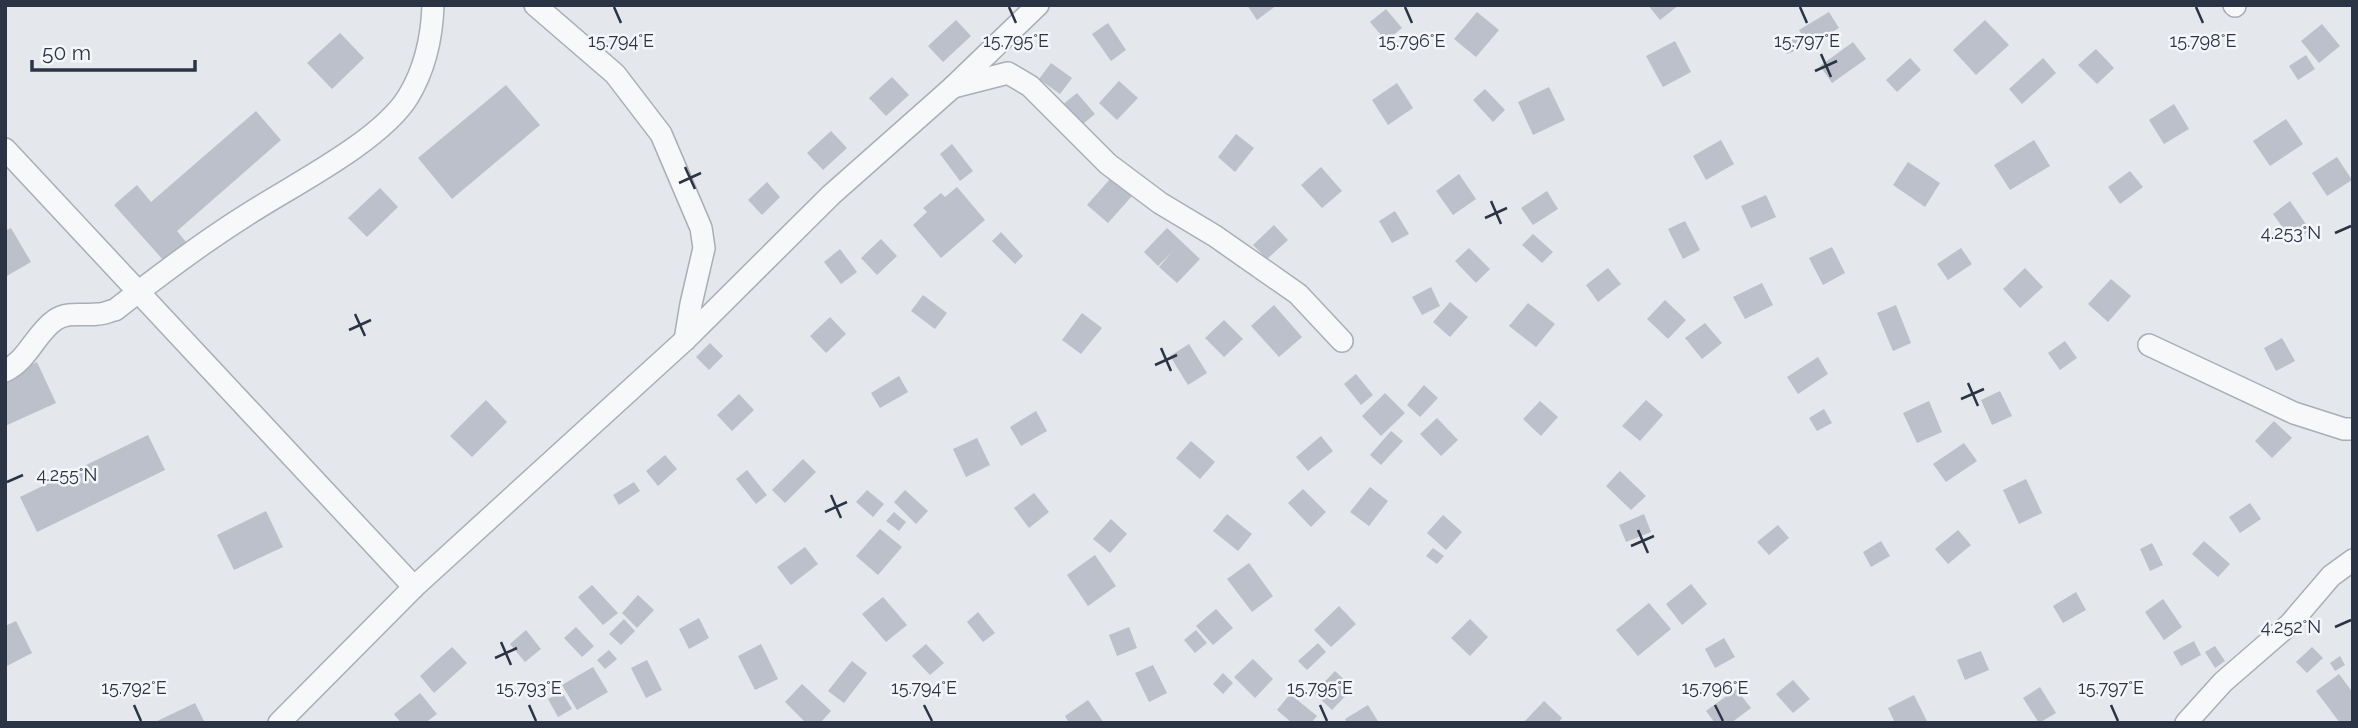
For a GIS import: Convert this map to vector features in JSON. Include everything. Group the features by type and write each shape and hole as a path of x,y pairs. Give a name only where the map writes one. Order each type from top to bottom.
{"street":[{"path":"5,371 15,366 41,333 56,320 74,314 98,314 115,310 195,248 355,147 384,125 407,98 426,58 433,5"},
{"path":"535,5 615,74 661,134 701,228 704,248 685,340"},
{"path":"279,723 414,587 685,340 831,194 953,87 1038,5"},
{"path":"953,87 1008,73 1030,86 1108,164 1160,203 1215,236 1298,294 1342,341"},
{"path":"5,149 414,587"},
{"path":"2149,345 2294,413 2344,429 2353,429"},
{"path":"2186,723 2223,682 2290,624 2331,576 2353,560"}],"building":[{"path":"1247,5 1277,5 1257,20"},
{"path":"1648,5 1679,5 1660,20"},
{"path":"1386,9 1402,28 1386,41 1370,22"},
{"path":"1477,12 1499,30 1476,57 1454,39"},
{"path":"1829,12 1839,28 1809,46 1799,30"},
{"path":"956,20 971,36 943,62 928,46"},
{"path":"1985,20 2009,45 1976,75 1953,50"},
{"path":"1108,23 1126,50 1111,61 1092,34"},
{"path":"2322,24 2340,46 2319,63 2301,41"},
{"path":"340,33 364,58 332,89 307,63"},
{"path":"1797,36 1802,48 1787,54 1782,43"},
{"path":"1675,41 1691,72 1663,87 1646,56"},
{"path":"1853,42 1866,59 1832,83 1820,66"},
{"path":"2096,49 2114,68 2097,84 2078,65"},
{"path":"2306,55 2315,69 2298,80 2289,66"},
{"path":"1910,58 1921,70 1897,92 1886,80"},
{"path":"2043,58 2056,73 2022,104 2009,89"},
{"path":"1051,63 1072,78 1060,94 1039,79"},
{"path":"892,77 909,95 886,116 869,98"},
{"path":"1119,81 1138,98 1117,120 1099,103"},
{"path":"1397,83 1413,108 1388,125 1372,100"},
{"path":"506,85 540,125 452,199 418,158"},
{"path":"1549,87 1565,120 1533,135 1518,102"},
{"path":"1485,89 1505,110 1493,122 1473,100"},
{"path":"1077,93 1095,114 1078,128 1061,106"},
{"path":"2174,104 2189,129 2164,144 2149,120"},
{"path":"256,111 281,140 177,231 186,242 164,261 114,205 137,185 151,202"},
{"path":"2286,119 2303,144 2270,166 2253,141"},
{"path":"831,131 847,148 823,170 807,153"},
{"path":"1236,134 1254,148 1235,172 1218,157"},
{"path":"1721,140 1734,164 1706,180 1693,156"},
{"path":"2034,140 2050,166 2010,190 1994,165"},
{"path":"952,144 973,171 960,181 940,154"},
{"path":"2337,157 2352,180 2327,196 2312,173"},
{"path":"1908,162 1940,183 1925,207 1893,185"},
{"path":"1321,167 1342,191 1322,208 1301,185"},
{"path":"2130,171 2143,187 2120,204 2108,187"},
{"path":"1459,174 1476,199 1453,215 1436,191"},
{"path":"1111,178 1132,196 1108,223 1087,205"},
{"path":"767,182 780,197 762,215 748,200"},
{"path":"957,187 985,220 941,258 913,225 927,212 923,208 941,193 945,197"},
{"path":"380,188 398,207 367,237 348,218"},
{"path":"1547,191 1558,209 1533,225 1521,208"},
{"path":"1766,195 1776,217 1751,228 1741,206"},
{"path":"2290,201 2310,230 2293,242 2273,214"},
{"path":"1395,211 1409,234 1392,243 1379,221"},
{"path":"1685,221 1700,250 1683,259 1668,229"},
{"path":"1274,225 1288,240 1267,259 1253,245"},
{"path":"11,228 31,262 5,277 5,231"},
{"path":"1167,228 1200,259 1177,283 1159,267 1173,251 1158,266 1144,252"},
{"path":"1001,232 1023,256 1015,264 992,241"},
{"path":"1533,234 1553,252 1542,263 1522,245"},
{"path":"881,239 897,256 877,275 861,258"},
{"path":"1832,247 1845,273 1823,285 1809,258"},
{"path":"1469,248 1490,269 1476,283 1455,261"},
{"path":"1961,248 1972,264 1948,280 1937,264"},
{"path":"840,249 857,272 841,284 824,262"},
{"path":"1608,268 1621,284 1598,302 1586,285"},
{"path":"2025,268 2043,287 2020,308 2003,289"},
{"path":"2111,279 2131,296 2108,322 2088,304"},
{"path":"1762,283 1773,305 1745,319 1733,297"},
{"path":"1431,287 1440,306 1422,315 1412,297"},
{"path":"923,295 947,313 935,329 911,311"},
{"path":"1665,300 1686,320 1668,339 1647,319"},
{"path":"1450,302 1468,317 1450,337 1433,322"},
{"path":"1528,303 1555,324 1536,347 1509,326"},
{"path":"1274,305 1302,337 1279,357 1251,326"},
{"path":"1896,305 1911,343 1893,351 1877,313"},
{"path":"1082,313 1102,328 1081,354 1062,340"},
{"path":"830,317 846,334 826,353 810,336"},
{"path":"1224,320 1243,339 1224,357 1205,338"},
{"path":"1705,323 1722,343 1702,359 1685,338"},
{"path":"2282,338 2295,361 2276,371 2264,348"},
{"path":"2065,341 2077,358 2060,370 2048,353"},
{"path":"710,343 723,356 709,370 696,357"},
{"path":"1189,344 1207,373 1188,385 1170,356"},
{"path":"1818,357 1828,374 1798,394 1787,377"},
{"path":"37,362 56,403 5,426 5,377"},
{"path":"1356,374 1373,395 1361,405 1344,384"},
{"path":"899,376 908,392 880,408 871,393"},
{"path":"1424,385 1438,398 1420,417 1407,405"},
{"path":"2000,391 2012,416 1992,425 1981,400"},
{"path":"1385,393 1405,413 1381,436 1362,416"},
{"path":"739,394 754,410 732,431 717,415"},
{"path":"486,400 507,422 472,457 450,436"},
{"path":"1646,400 1663,415 1640,441 1622,426"},
{"path":"1540,401 1558,417 1541,436 1523,419"},
{"path":"1929,401 1942,432 1917,443 1903,413"},
{"path":"1824,409 1832,423 1817,431 1809,418"},
{"path":"1036,411 1047,431 1021,446 1010,427"},
{"path":"1437,418 1458,440 1441,456 1420,434"},
{"path":"2274,421 2292,438 2272,458 2255,441"},
{"path":"1391,431 1403,441 1381,465 1370,455"},
{"path":"148,435 165,470 37,532 20,497"},
{"path":"1321,436 1333,451 1308,471 1296,457"},
{"path":"977,438 990,465 966,477 953,449"},
{"path":"1191,441 1215,462 1200,479 1176,458"},
{"path":"1964,443 1977,461 1946,482 1933,464"},
{"path":"665,455 677,469 658,486 646,471"},
{"path":"803,459 816,472 785,503 772,490"},
{"path":"747,470 767,495 756,504 736,479"},
{"path":"1620,471 1646,496 1631,510 1606,486"},
{"path":"2026,479 2042,513 2019,524 2003,490"},
{"path":"634,482 640,491 619,505 613,495"},
{"path":"1370,487 1388,501 1369,526 1350,512"},
{"path":"1303,489 1326,512 1311,527 1288,503"},
{"path":"867,490 884,504 873,517 856,502"},
{"path":"905,490 928,511 916,524 894,502"},
{"path":"1034,493 1049,512 1029,528 1014,508"},
{"path":"2250,503 2261,519 2240,533 2229,517"},
{"path":"266,511 283,547 234,570 217,535"},
{"path":"894,512 906,522 899,531 886,521"},
{"path":"1227,514 1252,534 1238,551 1213,531"},
{"path":"1644,514 1651,532 1626,542 1619,525"},
{"path":"1443,515 1462,532 1446,550 1427,533"},
{"path":"1111,519 1127,534 1110,553 1093,539"},
{"path":"1778,525 1789,538 1769,555 1757,542"},
{"path":"880,529 902,547 878,575 856,556"},
{"path":"1958,530 1971,545 1948,564 1935,549"},
{"path":"1881,541 1890,556 1871,567 1863,552"},
{"path":"2204,541 2230,564 2218,577 2192,554"},
{"path":"2152,543 2163,565 2150,571 2140,549"},
{"path":"805,547 818,564 791,585 777,567"},
{"path":"1433,548 1444,556 1437,564 1426,556"},
{"path":"1095,555 1116,586 1088,606 1067,575"},
{"path":"1249,563 1273,596 1252,612 1227,579"},
{"path":"1691,584 1707,604 1682,625 1666,604"},
{"path":"592,585 618,613 603,625 578,597"},
{"path":"2076,592 2086,610 2063,623 2053,606"},
{"path":"638,595 654,610 637,628 622,613"},
{"path":"883,597 907,625 886,642 862,614"},
{"path":"2163,599 2182,627 2164,640 2145,612"},
{"path":"1649,603 1671,629 1638,656 1616,630"},
{"path":"1339,606 1356,624 1331,647 1314,630"},
{"path":"1216,609 1233,628 1213,645 1196,626"},
{"path":"978,612 995,633 983,642 967,622"},
{"path":"699,618 709,638 689,649 679,629"},
{"path":"624,619 635,631 621,645 609,634"},
{"path":"1470,619 1488,637 1470,656 1451,638"},
{"path":"16,621 32,653 5,667 5,626"},
{"path":"576,627 594,646 582,657 564,638"},
{"path":"1129,627 1137,648 1117,656 1109,635"},
{"path":"526,630 541,649 525,662 510,644"},
{"path":"1196,630 1207,643 1195,653 1184,640"},
{"path":"1724,638 1735,657 1715,668 1705,649"},
{"path":"2194,641 2201,655 2181,666 2173,652"},
{"path":"1318,643 1326,652 1307,670 1298,661"},
{"path":"761,644 778,679 755,690 738,656"},
{"path":"926,644 944,663 930,675 912,656"},
{"path":"2215,646 2225,661 2215,668 2205,652"},
{"path":"452,647 467,663 434,693 420,676"},
{"path":"2312,647 2323,658 2307,673 2296,662"},
{"path":"609,650 617,659 605,669 597,660"},
{"path":"1981,651 1989,670 1965,680 1957,660"},
{"path":"2340,656 2345,665 2335,671 2330,663"},
{"path":"1253,659 1273,679 1255,698 1234,677"},
{"path":"647,660 662,690 646,698 631,668"},
{"path":"852,661 867,673 844,703 828,691"},
{"path":"1153,665 1167,693 1149,702 1135,673"},
{"path":"593,667 608,692 577,710 562,685"},
{"path":"1335,671 1353,688 1332,710 1314,693"},
{"path":"1223,673 1233,683 1223,694 1213,684"},
{"path":"2339,674 2353,693 2352,723 2340,723 2316,691"},
{"path":"1793,680 1810,699 1793,713 1776,694"},
{"path":"802,684 831,711 820,723 806,723 785,702"},
{"path":"2040,687 2056,713 2039,723 2023,698"},
{"path":"1736,689 1751,708 1731,723 1715,723 1706,711"},
{"path":"562,692 572,709 558,717 548,699"},
{"path":"420,693 437,714 425,723 401,723 394,714"},
{"path":"1290,694 1317,716 1311,723 1292,723 1277,710"},
{"path":"1914,695 1928,723 1895,723 1888,708"},
{"path":"1088,700 1104,723 1069,723 1065,716"},
{"path":"1544,701 1562,718 1558,723 1523,723"},
{"path":"195,703 205,723 153,723"},
{"path":"1368,705 1379,723 1347,723 1345,719"}]}
